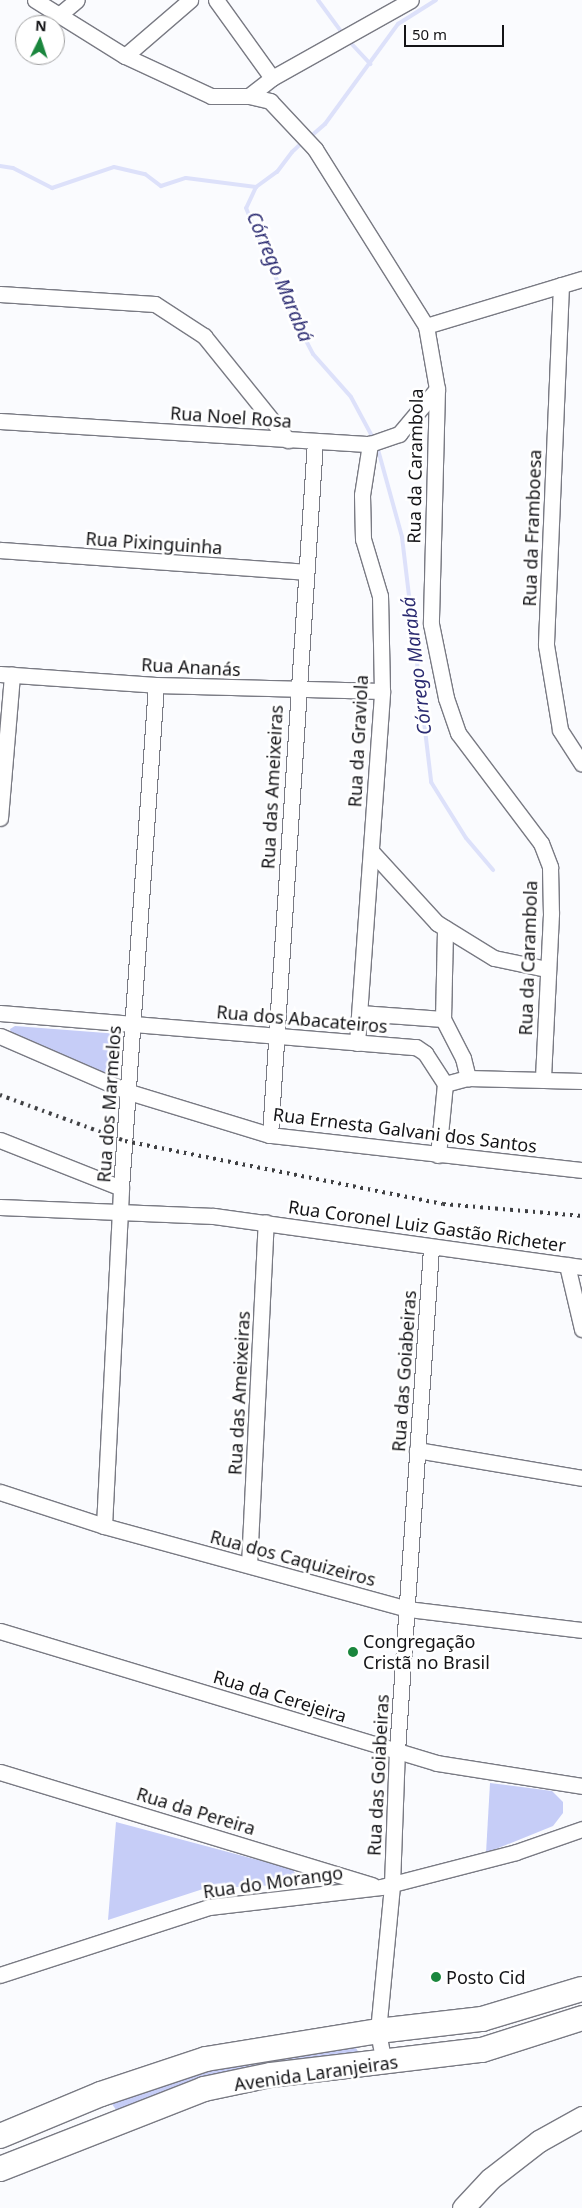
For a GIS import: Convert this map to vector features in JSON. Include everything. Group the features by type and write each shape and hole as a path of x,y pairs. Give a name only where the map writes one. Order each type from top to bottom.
{"main road":[{"name":"Avenida Laranjeiras","path":"0,2136 101,2094 206,2059 378,2031 482,2019 582,1989"},
{"name":"Avenida Laranjeiras","path":"0,2169 204,2089 272,2075 482,2050 582,2018"},
{"path":"463,2208 490,2179 539,2141 582,2117"}],"street":[{"name":"Rua da Carambola","path":"35,0 59,15"},
{"path":"59,15 77,0"},
{"path":"126,56 190,0"},
{"path":"216,0 272,78"},
{"path":"249,96 272,78 411,0"},
{"name":"Rua da Carambola","path":"65,19 126,56 211,96 249,96 270,101 315,149 426,326 438,389 431,624 446,698 458,732 541,844 550,868 551,914 546,970 543,1080"},
{"path":"426,326 582,279"},
{"name":"Rua da Framboesa","path":"561,285 546,646 560,730 582,764"},
{"path":"0,294 155,304 204,336 288,440"},
{"name":"Rua Noel Rosa","path":"0,421 370,444 399,434 438,389"},
{"name":"Rua das Ameixeiras","path":"270,1135 304,572 314,441"},
{"name":"Rua da Graviola","path":"357,1043 382,690 380,596 363,539 362,495 370,444"},
{"name":"Rua Pixinguinha","path":"0,550 304,572"},
{"path":"0,818 6,674"},
{"name":"Rua Ananás","path":"6,674 156,685 297,690 382,690"},
{"name":"Rua dos Marmelos","path":"104,1526 121,1188 134,1024 156,685"},
{"path":"371,852 445,928 494,958 546,970"},
{"path":"445,928 443,1019 463,1058 468,1078"},
{"name":"Rua dos Abacateiros","path":"0,1013 416,1047 425,1053 445,1084"},
{"path":"360,1013 443,1019"},
{"name":"Rua Ernesta Galvani dos Santos","path":"0,1036 129,1092 270,1135 438,1155 473,1155 582,1170"},
{"path":"438,1155 445,1084 468,1078 582,1081"},
{"path":"0,1140 121,1188"},
{"name":"Rua Coronel Luiz Gastão Richeter","path":"0,1207 120,1210 266,1222 431,1248 575,1266"},
{"name":"Rua das Ameixeiras","path":"249,1565 266,1222"},
{"name":"Rua das Goiabeiras","path":"384,2063 378,2031 386,1886 408,1609 431,1248"},
{"path":"575,1266 582,1329"},
{"path":"417,1450 582,1478"},
{"name":"Rua dos Caquizeiros","path":"0,1492 104,1526 408,1609 582,1630"},
{"name":"Rua da Cerejeira","path":"0,1631 437,1763 582,1786"},
{"name":"Rua da Pereira","path":"0,1772 386,1886"},
{"name":"Rua do Morango","path":"0,1975 209,1907 386,1886 516,1852 582,1829"}],"shaded area":[{"path":"15,1026 119,1034 117,1078 11,1034 10,1029"},
{"path":"490,1783 552,1791 563,1802 563,1813 553,1826 486,1853"},
{"path":"116,1822 292,1869 296,1874 293,1884 203,1889 108,1920"},
{"path":"356,2048 362,2058 119,2114 112,2104 193,2074 286,2054"}],"waterway":[{"path":"318,0 343,34"},
{"path":"310,137 325,124 398,24 436,0"},
{"path":"348,40 370,64"},
{"path":"0,166 13,168 52,188 114,167 145,174 161,186 186,178 256,187 277,172 292,152 304,141"},
{"name":"Córrego Marabá","path":"256,187 246,208 288,306 313,354 351,397 373,438"},
{"name":"Córrego Marabá","path":"377,446 402,537 431,782 466,838 493,870"}],"railway":[{"path":"0,1095 125,1141 443,1204 582,1216"}],"place":[{"name":"Congregação Cristã no Brasil","path":"353,1652"},
{"name":"Posto Cid","path":"436,1977"}]}
